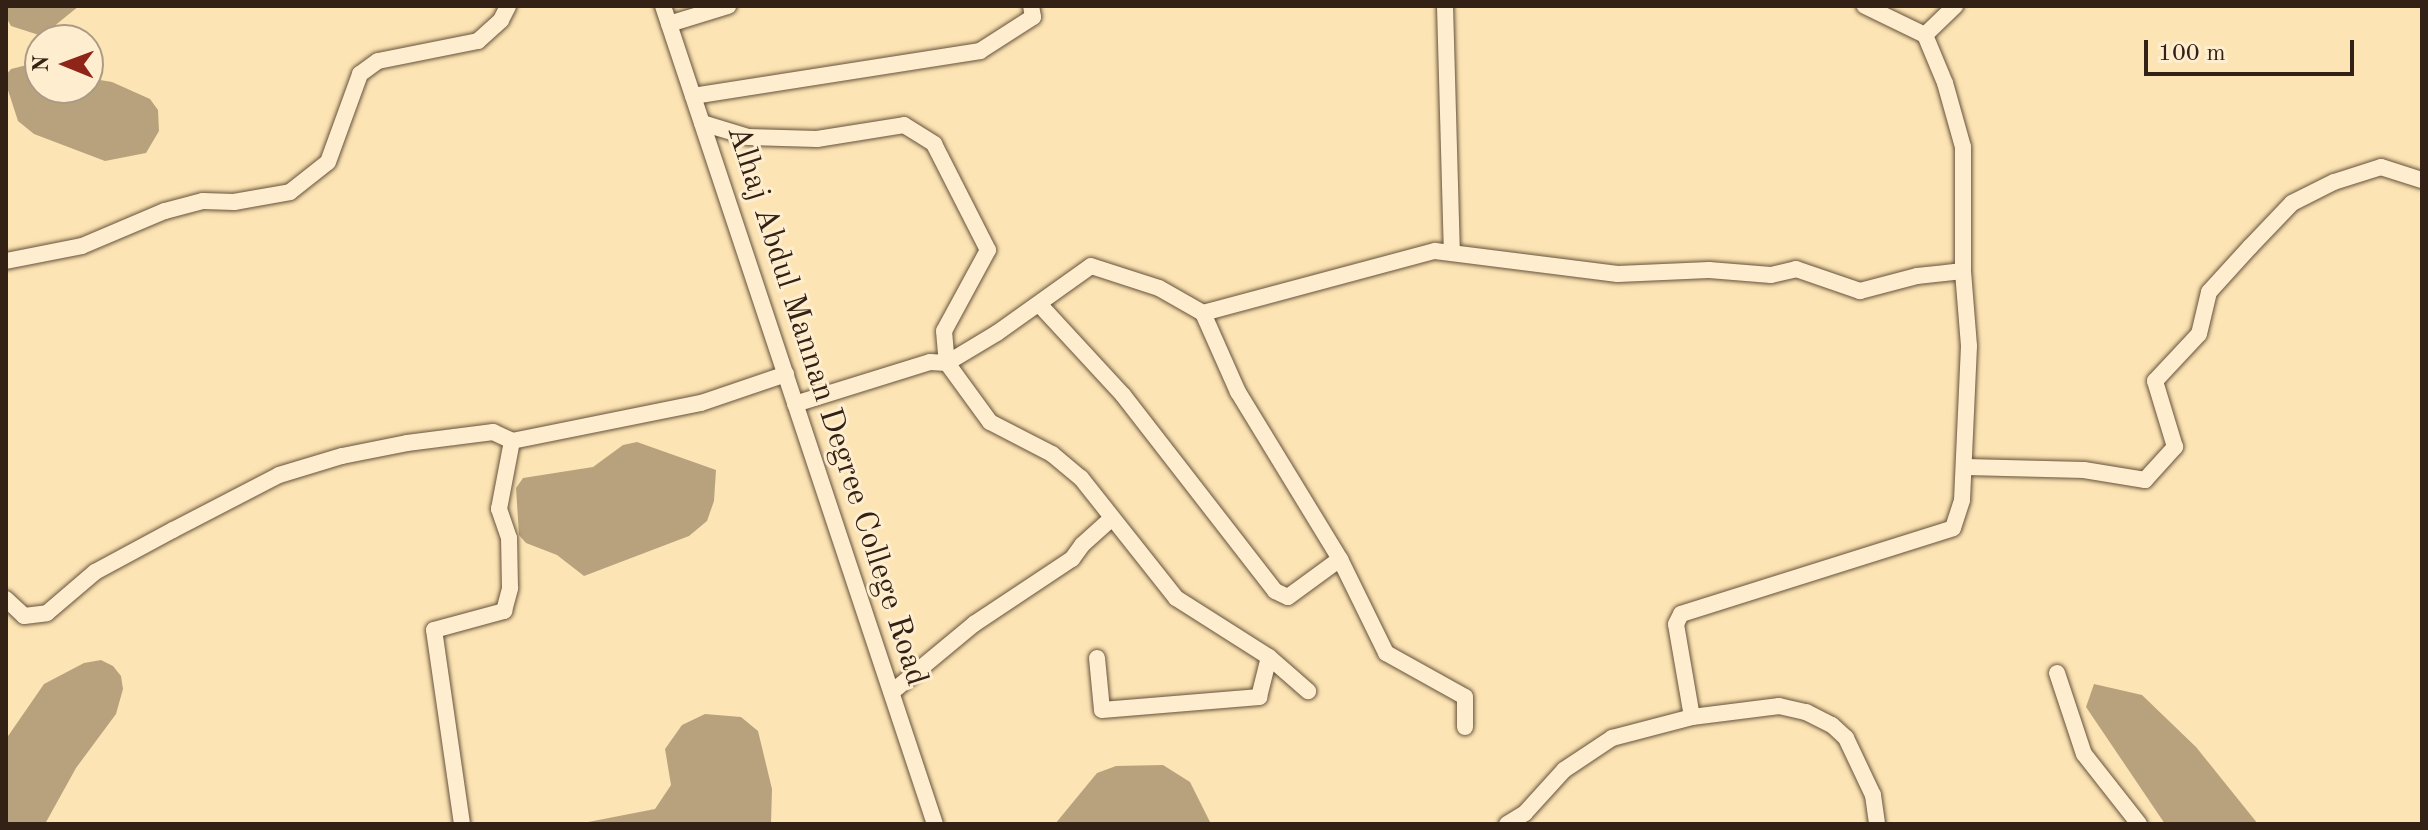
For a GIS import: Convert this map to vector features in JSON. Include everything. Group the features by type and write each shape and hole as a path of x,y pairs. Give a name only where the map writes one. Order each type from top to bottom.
{"street":[{"path":"6,261 82,246 165,211 203,201 234,202 290,192 328,162 360,74 378,61 478,41 501,20 508,6"},
{"name":"Alhaj Abdul Mannan Degree College Road","path":"663,6 935,824"},
{"path":"669,24 728,6"},
{"path":"693,96 980,51 1033,17 1031,6"},
{"path":"1445,6 1452,252"},
{"path":"1692,717 1676,624 1681,614 1953,528 1962,500 1966,467 1969,346 1963,271 1963,147 1945,83 1925,35 1865,6"},
{"path":"1925,35 1955,6"},
{"path":"702,123 748,137 817,139 904,125 934,144 988,250 944,331 947,363 990,422 1052,454 1081,478 1176,598 1269,657 1308,691"},
{"path":"1966,467 2084,470 2145,480 2175,447 2155,381 2199,334 2209,292 2250,247 2292,203 2334,182 2381,167 2422,180"},
{"path":"1203,313 1435,251 1618,274 1709,270 1771,275 1796,269 1860,291 1917,276 1963,271"},
{"path":"795,404 930,362 947,363 1039,304 1091,266 1159,288 1203,313 1238,392 1340,559 1386,653 1465,697 1465,727"},
{"path":"1039,304 1123,395 1275,591 1288,597 1340,559"},
{"path":"6,599 24,616 47,613 95,572 279,475 407,443 493,432 512,441 701,403 786,374"},
{"path":"462,824 434,630 504,611 510,588 509,538 499,509 512,441"},
{"path":"892,692 974,624 1072,559 1082,545 1112,518"},
{"path":"1097,658 1102,710 1259,697 1269,657"},
{"path":"2057,673 2084,754 2139,824"},
{"path":"1507,824 1525,813 1564,770 1612,738 1692,717 1779,706 1806,712 1832,725 1846,738 1862,766 1873,795 1877,824"}],"shaded area":[{"path":"6,6 79,6 57,24 24,24 24,30 11,26 6,17"},
{"path":"24,66 24,104 104,104 104,81 112,82 150,99 158,110 159,131 146,153 105,161 34,134 18,121 6,84 6,75 11,69"},
{"path":"637,442 716,470 714,501 707,521 689,536 584,576 557,555 526,543 519,535 516,488 523,478 593,467 623,445"},
{"path":"101,660 113,666 121,676 123,689 116,714 76,768 45,824 6,824 6,739 44,684 84,663"},
{"path":"2094,684 2142,695 2196,747 2258,824 2165,824 2086,707"},
{"path":"705,714 741,717 758,731 772,789 771,824 578,824 655,809 671,785 665,749 682,725"},
{"path":"1163,765 1190,782 1211,824 1055,824 1097,773 1116,766"}]}
